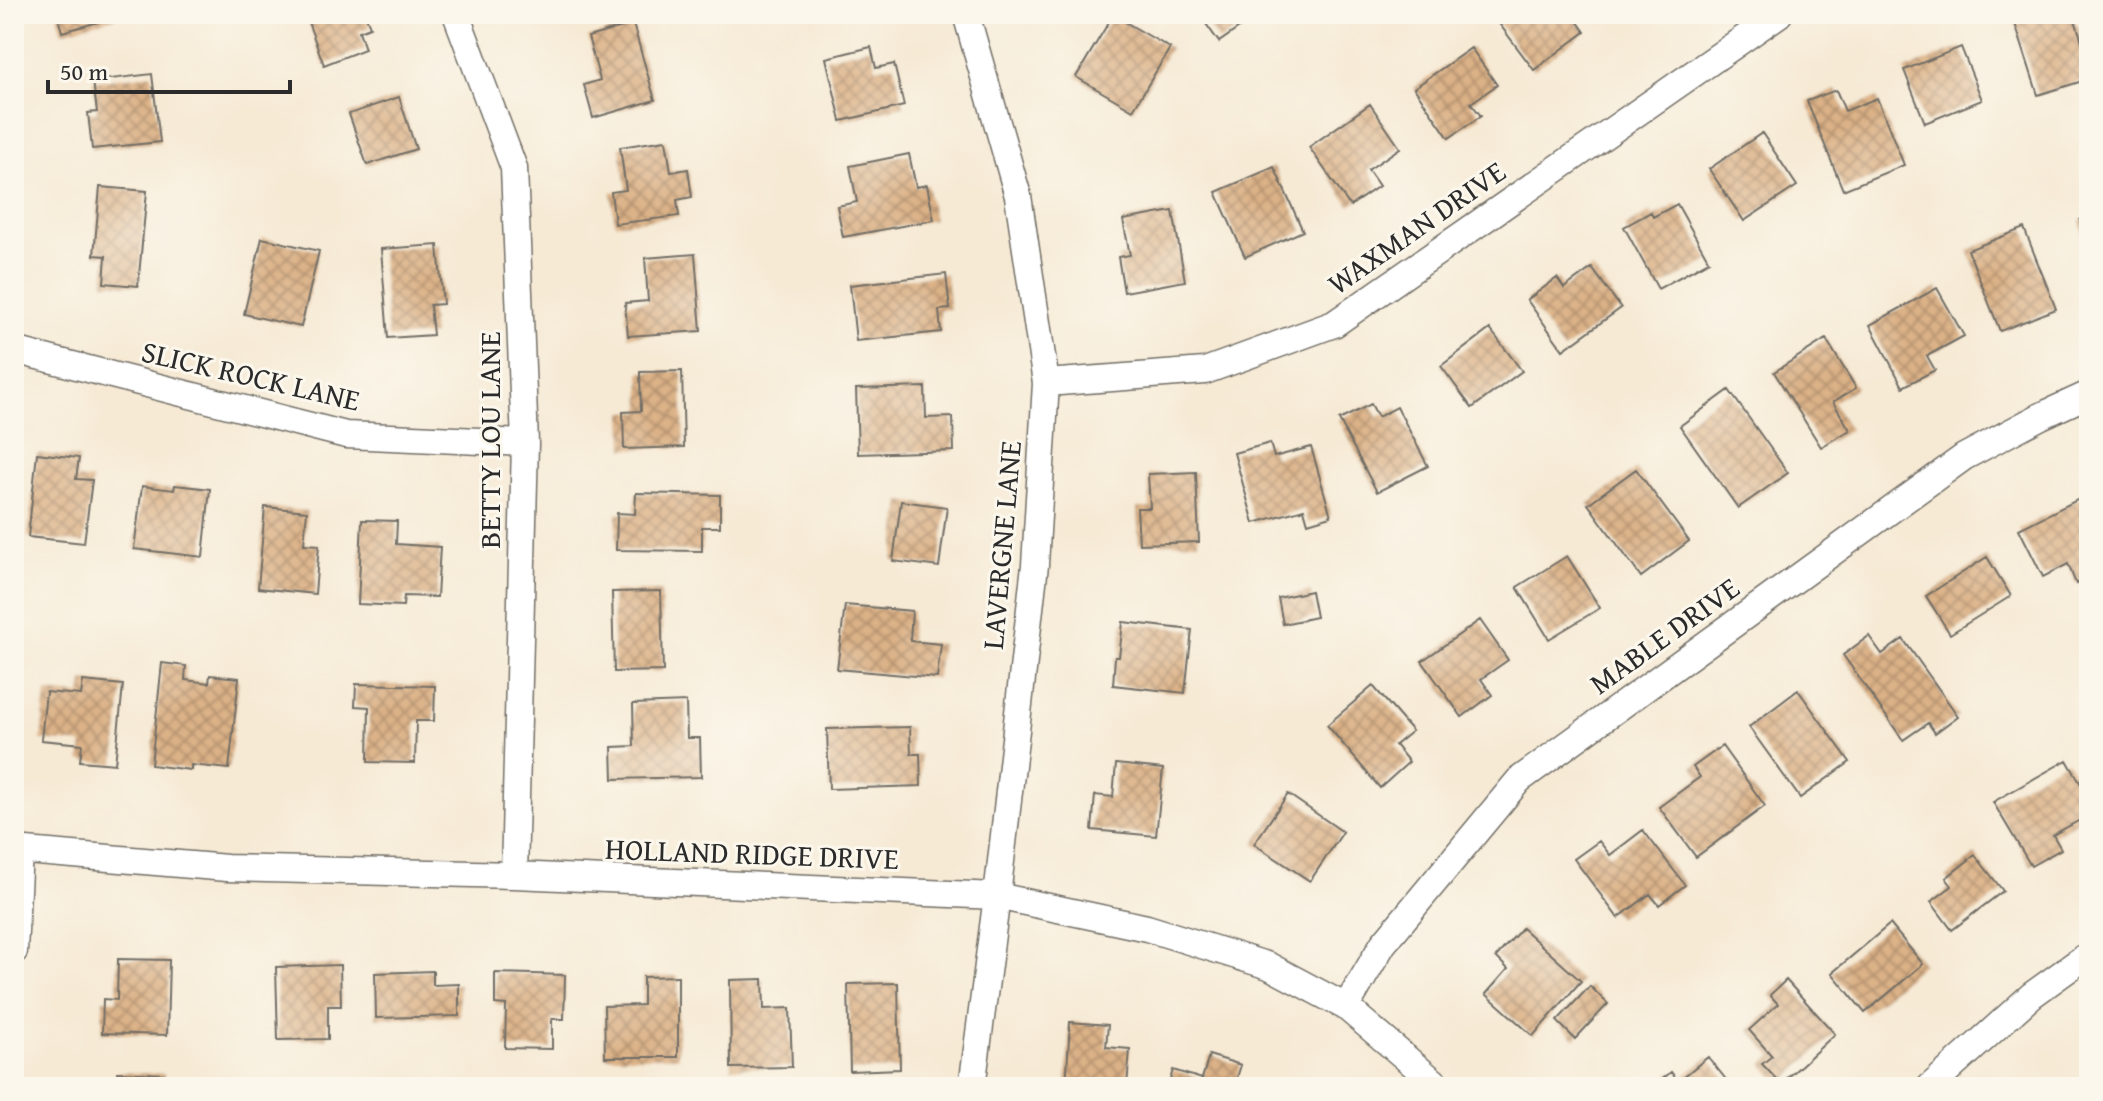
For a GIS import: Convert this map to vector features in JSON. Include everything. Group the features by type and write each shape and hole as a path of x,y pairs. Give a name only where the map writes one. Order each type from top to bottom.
{"street":[{"name":"BETTY LOU LANE","path":"456,14 514,168 525,443 514,875"},
{"name":"LAVERGNE LANE","path":"966,14 1018,196 1046,383 1035,565 972,1087"},
{"name":"WAXMAN DRIVE","path":"1046,383 1205,371 1334,324 1779,14"},
{"name":"SLICK ROCK LANE","path":"14,350 346,435 525,443"},
{"name":"MABLE DRIVE","path":"1346,1007 1383,944 1519,780 1964,457 2089,394"},
{"name":"HOLLAND RIDGE DRIVE","path":"16,850 227,868 514,875 997,896 1147,928 1269,966 1346,1007 1440,1087"},
{"path":"14,951 16,850"},
{"path":"1930,1087 2032,995 2089,954"}],"building":[{"path":"57,14 124,14 124,15 62,32"},
{"path":"305,14 365,14 370,27 359,31 365,49 324,65"},
{"path":"1199,14 1259,14 1219,42"},
{"path":"1492,14 1572,14 1585,32 1534,70"},
{"path":"2012,14 2051,14 2053,20 2073,14 2089,62 2089,79 2038,95"},
{"path":"1113,15 1170,48 1133,110 1076,77"},
{"path":"633,24 655,100 593,118 584,85 600,80 588,37"},
{"path":"871,47 876,68 894,64 904,106 841,121 826,58"},
{"path":"1961,47 1982,100 1925,123 1904,70"},
{"path":"1471,48 1497,85 1471,103 1481,116 1449,138 1414,88"},
{"path":"152,74 160,142 92,149 88,113 97,112 93,81"},
{"path":"1836,90 1845,111 1877,98 1904,165 1843,190 1807,101"},
{"path":"399,97 416,149 367,165 349,114"},
{"path":"1370,104 1400,148 1368,170 1379,186 1350,206 1309,147"},
{"path":"1762,133 1797,186 1744,221 1709,169"},
{"path":"666,140 671,172 688,169 692,197 677,200 679,216 615,224 611,192 626,190 620,147"},
{"path":"909,154 916,187 927,185 934,220 843,237 837,206 857,202 850,166"},
{"path":"1274,167 1303,231 1245,257 1216,192"},
{"path":"100,187 147,191 138,286 104,283 106,256 94,255"},
{"path":"1677,204 1709,261 1658,289 1624,227 1651,212 1653,217"},
{"path":"1173,211 1185,281 1124,292 1118,257 1130,255 1123,220"},
{"path":"2089,218 2089,257 2088,257 2080,220"},
{"path":"2024,228 2056,309 2000,331 1968,250"},
{"path":"262,238 319,251 301,327 244,314"},
{"path":"438,245 443,304 430,305 433,335 388,338 381,249"},
{"path":"695,254 701,331 628,336 625,303 648,301 645,258"},
{"path":"1592,268 1621,308 1563,350 1527,300 1557,278 1564,288"},
{"path":"946,274 950,309 939,310 941,332 856,341 850,285"},
{"path":"1937,288 1964,336 1927,356 1935,370 1903,387 1870,325"},
{"path":"1490,329 1522,371 1472,408 1441,366"},
{"path":"1826,339 1856,388 1833,402 1850,430 1821,447 1774,372"},
{"path":"682,371 684,447 624,449 623,412 641,411 640,372"},
{"path":"925,387 926,418 953,417 954,451 858,454 856,389"},
{"path":"1729,390 1788,473 1738,508 1680,426"},
{"path":"1371,404 1378,417 1397,407 1428,466 1377,492 1339,420"},
{"path":"1270,443 1274,457 1311,447 1331,516 1308,523 1304,509 1254,523 1234,453"},
{"path":"37,453 79,458 76,479 92,480 84,543 28,537"},
{"path":"1636,469 1689,541 1641,577 1588,504"},
{"path":"1196,472 1199,542 1139,544 1137,508 1150,508 1148,474"},
{"path":"175,485 210,489 203,557 134,549 142,486 174,490"},
{"path":"636,493 720,495 720,527 702,527 702,551 616,550 617,513 635,514"},
{"path":"2089,494 2089,577 2076,584 2068,564 2043,577 2019,529"},
{"path":"901,501 947,507 939,567 893,561"},
{"path":"265,507 307,511 304,544 319,545 315,594 258,588"},
{"path":"362,520 397,521 396,544 440,547 437,597 404,596 403,606 358,604"},
{"path":"1567,556 1600,608 1549,639 1517,587"},
{"path":"1987,557 2011,596 1950,634 1926,596"},
{"path":"661,591 663,671 614,672 612,592"},
{"path":"1311,591 1316,617 1283,624 1278,598"},
{"path":"845,605 912,611 910,641 941,644 937,678 837,669"},
{"path":"1480,620 1508,660 1481,679 1492,695 1462,717 1422,661"},
{"path":"1123,622 1192,630 1185,693 1113,685 1115,657 1119,657"},
{"path":"1869,636 1882,654 1903,639 1958,716 1935,733 1928,723 1903,740 1843,655"},
{"path":"162,663 186,666 185,680 209,683 210,675 239,678 229,769 191,765 191,770 151,765"},
{"path":"83,681 123,685 115,764 80,761 82,744 41,740 46,692 81,695"},
{"path":"356,684 435,686 434,721 416,721 415,763 368,762 369,707 355,706"},
{"path":"1373,686 1412,731 1395,745 1409,762 1380,788 1327,725"},
{"path":"1798,690 1850,762 1800,798 1749,727"},
{"path":"686,702 687,738 700,738 701,777 613,779 612,747 634,746 633,704"},
{"path":"910,727 911,754 920,754 921,786 829,789 827,729"},
{"path":"1722,746 1765,806 1696,857 1659,807 1700,777 1693,767"},
{"path":"2067,760 2089,798 2089,815 2053,835 2061,849 2031,866 1993,802"},
{"path":"1116,764 1163,769 1156,836 1092,830 1095,795 1113,797"},
{"path":"1288,794 1343,832 1310,881 1254,844"},
{"path":"1643,830 1685,885 1659,905 1650,894 1618,918 1574,859 1599,841 1610,855"},
{"path":"1975,855 2003,891 1952,930 1931,902 1952,886 1946,878"},
{"path":"1890,924 1923,964 1865,1013 1832,973"},
{"path":"1522,928 1581,981 1533,1036 1486,994 1508,969 1496,957"},
{"path":"118,959 169,960 167,1035 102,1033 103,999 117,1000"},
{"path":"340,965 341,1006 328,1006 328,1039 278,1040 276,967"},
{"path":"433,971 433,985 459,984 459,1016 376,1018 375,973"},
{"path":"495,973 565,975 564,1019 552,1019 552,1049 505,1048 506,1005 495,1004"},
{"path":"678,976 678,1057 605,1057 604,1006 643,1005 643,977"},
{"path":"763,979 764,1009 790,1008 792,1067 731,1068 730,980"},
{"path":"1786,980 1835,1034 1781,1084 1762,1064 1772,1056 1749,1030 1778,1004 1770,995"},
{"path":"898,983 900,1069 850,1071 848,984"},
{"path":"1590,986 1608,1004 1575,1039 1557,1021"},
{"path":"1070,1022 1108,1025 1106,1047 1130,1049 1127,1087 1066,1087"},
{"path":"1209,1055 1241,1065 1234,1087 1168,1087 1173,1070 1202,1079"},
{"path":"1708,1057 1732,1087 1653,1087 1671,1072 1678,1081"},
{"path":"117,1072 164,1074 163,1087 117,1087"}]}
